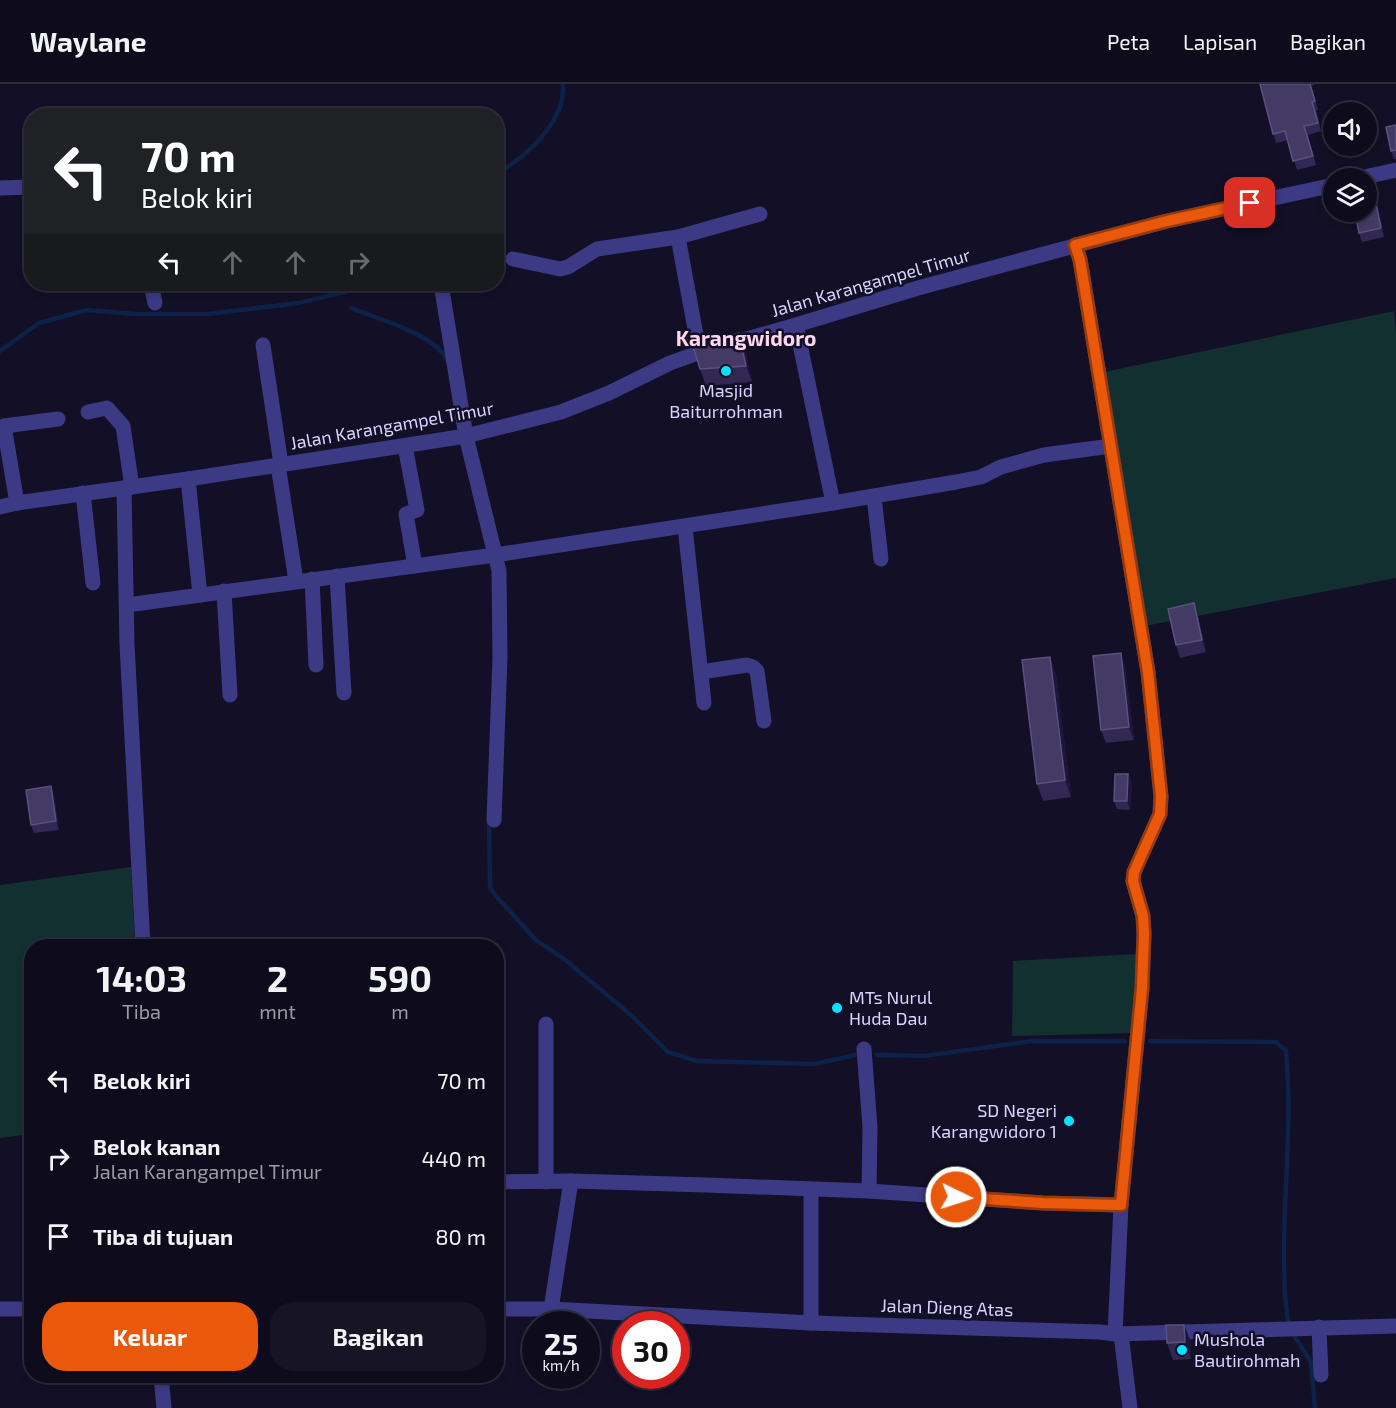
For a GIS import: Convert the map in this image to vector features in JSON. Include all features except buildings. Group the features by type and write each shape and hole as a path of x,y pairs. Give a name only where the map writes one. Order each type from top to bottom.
{"street":[{"path":"1377,174 1396,170"},
{"path":"0,188 24,187"},
{"name":"Jalan Karangampel Timur","path":"0,507 466,436 561,412 698,352 918,288 1167,221 1323,187"},
{"path":"513,259 560,269 568,267 597,249 678,237 760,214"},
{"path":"678,237 698,352"},
{"path":"1075,245 1080,260 1148,672 1161,805 1160,814 1134,872 1133,881 1143,916 1144,945 1121,1205 1118,1334 1130,1408"},
{"path":"152,291 155,303"},
{"path":"442,291 466,436 499,571 500,624 494,820"},
{"path":"796,325 833,503"},
{"path":"263,345 280,464 304,580 316,664"},
{"path":"88,412 107,408 123,426 128,488 127,644 143,939"},
{"path":"17,503 4,426 58,419"},
{"path":"405,446 417,510 406,514 415,566"},
{"path":"127,605 495,555 874,497 981,477 1002,466 1044,455 1111,446"},
{"path":"188,479 200,595"},
{"path":"83,493 93,583"},
{"path":"874,497 881,559"},
{"path":"685,527 704,703"},
{"path":"337,576 344,693"},
{"path":"224,591 230,695"},
{"path":"701,672 747,665 753,667 757,671 764,721"},
{"path":"546,1024 546,1182"},
{"path":"864,1049 870,1127 869,1191"},
{"path":"504,1182 571,1181 869,1191 1043,1203 1121,1205"},
{"path":"550,1310 571,1181"},
{"path":"811,1190 812,1323"},
{"path":"0,1309 24,1309"},
{"name":"Jalan Dieng Atas","path":"504,1309 1118,1334 1396,1326"},
{"path":"1319,1327 1321,1375"},
{"path":"162,1383 164,1408"}],"green space":[{"path":"1394,311 1396,332 1396,578 1145,626 1104,372"},
{"path":"131,867 135,939 24,939 24,1135 0,1138 0,885"},
{"path":"1136,954 1133,1033 1012,1036 1013,961"}],"waterway":[{"path":"504,169 534,146 549,128 561,104 563,84"},
{"path":"0,351 39,323 87,310 136,314 208,314 298,303 347,291"},
{"path":"351,308 419,335 441,351 447,360"},
{"path":"489,820 490,887 496,896 536,940 564,959 631,1015 668,1052 697,1061 815,1064 855,1055"},
{"path":"877,1055 924,1056 1032,1041 1125,1041"},
{"path":"1150,1041 1276,1042 1286,1051 1288,1123 1284,1263 1288,1321"},
{"path":"1295,1337 1311,1362 1315,1408"}],"place":[{"name":"Masjid Baiturrohman","path":"726,371"},
{"name":"MTs Nurul Huda Dau","path":"837,1008"},
{"name":"SD Negeri Karangwidoro 1","path":"1069,1121"},
{"name":"Mushola Bautirohmah","path":"1182,1350"}],"district":[{"name":"Karangwidoro","path":"746,339"}],"route":[{"path":"956,1197 1121,1205 1142,988 1143,916 1133,881 1134,872 1160,814 1161,796 1148,672 1080,260 1075,245 1167,221 1250,203"}]}
